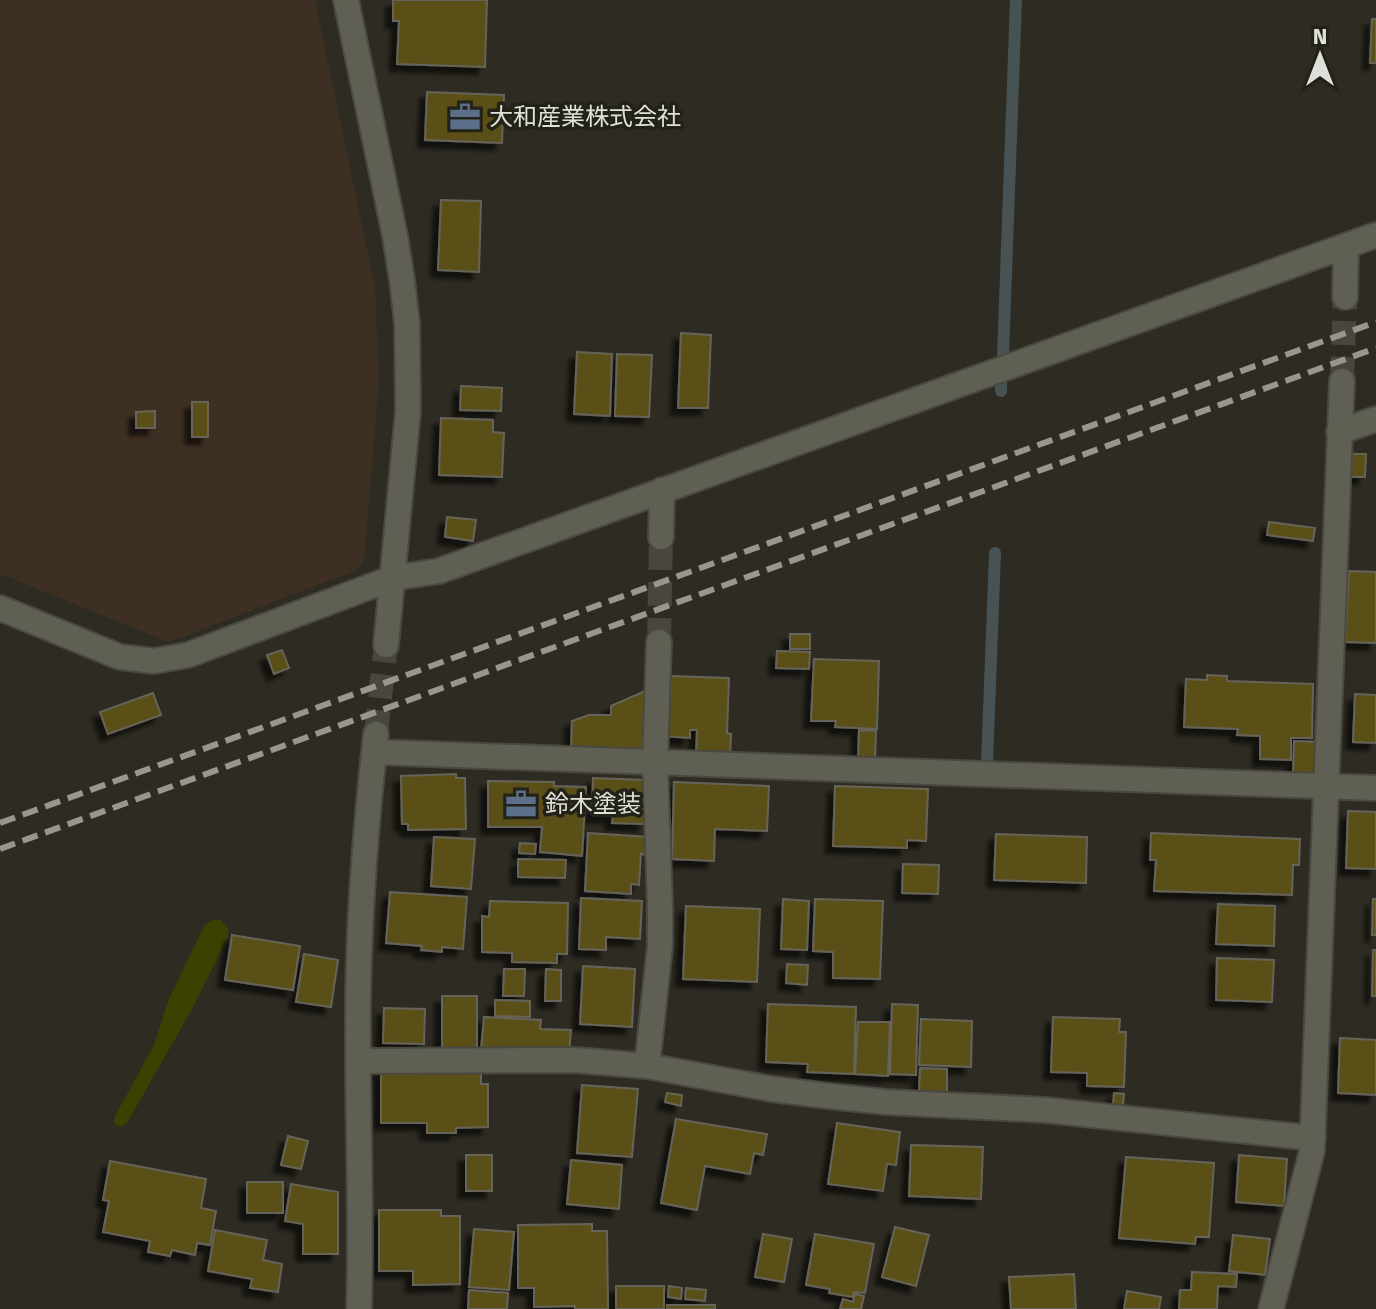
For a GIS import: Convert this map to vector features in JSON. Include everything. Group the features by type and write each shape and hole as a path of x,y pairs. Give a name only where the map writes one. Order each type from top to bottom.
{"street":[{"path":"346,0 395,236 407,323 408,411 386,645"},
{"path":"0,608 120,657 154,661 188,655 393,578 439,571 1376,235"},
{"path":"1345,297 1346,246"},
{"path":"1271,1309 1313,1138 1342,381"},
{"path":"1339,432 1376,419"},
{"path":"661,537 662,490"},
{"path":"647,1066 660,946 655,762 659,642"},
{"path":"359,1309 358,1003 361,913 375,743 655,762 1376,788"},
{"path":"359,1061 575,1060 647,1066 828,1096 1045,1110 1313,1138"}],"shaded area":[{"path":"0,0 315,0 375,287 379,378 365,551 357,570 169,642 0,574"},
{"path":"212,920 221,920 228,928 228,937 191,1011 127,1123 121,1127 114,1123 115,1116 154,1045 168,1001 204,926"}],"building":[{"path":"393,0 487,0 485,67 397,64 399,21 393,21"},
{"path":"1372,19 1376,19 1376,63 1370,63"},
{"path":"427,92 504,95 502,143 425,140"},
{"path":"441,200 481,201 479,272 438,270"},
{"path":"681,333 711,335 708,408 678,408"},
{"path":"577,352 612,354 610,416 574,414"},
{"path":"617,354 652,355 649,417 615,416"},
{"path":"461,386 502,388 501,411 460,410"},
{"path":"192,402 208,402 208,437 192,437"},
{"path":"155,411 155,428 136,428 136,412"},
{"path":"441,418 493,420 493,432 504,433 502,477 439,475"},
{"path":"1350,454 1366,454 1365,477 1349,477"},
{"path":"447,517 476,520 473,541 445,537"},
{"path":"1269,522 1315,528 1313,541 1267,535"},
{"path":"1349,571 1376,572 1376,643 1345,642"},
{"path":"790,634 810,634 810,649 790,649"},
{"path":"282,650 289,668 274,674 267,655"},
{"path":"777,651 810,652 809,669 776,668"},
{"path":"814,659 879,661 877,729 835,727 836,721 811,721"},
{"path":"1207,675 1227,676 1227,681 1313,684 1312,738 1291,738 1291,760 1260,759 1260,736 1237,735 1238,729 1184,727 1186,679 1207,680"},
{"path":"671,676 729,678 727,733 731,734 730,758 696,757 697,730 690,730 690,738 663,736 664,702 670,702"},
{"path":"645,691 642,751 571,748 572,721 589,715 611,715 611,706"},
{"path":"153,693 161,715 108,734 100,712"},
{"path":"1355,694 1376,695 1376,743 1353,742"},
{"path":"859,730 876,731 875,760 858,760"},
{"path":"1294,741 1317,742 1315,777 1293,776"},
{"path":"456,774 456,778 465,778 466,829 408,830 408,824 402,824 401,776"},
{"path":"593,778 646,780 644,824 612,823 613,816 592,815"},
{"path":"488,781 554,782 554,786 586,787 582,856 540,852 542,827 488,827"},
{"path":"674,782 769,786 767,831 715,829 714,861 672,859"},
{"path":"835,786 928,789 926,841 907,840 907,848 833,846"},
{"path":"1348,811 1376,812 1376,869 1346,868"},
{"path":"588,833 648,837 647,855 641,854 639,885 631,884 631,894 585,891"},
{"path":"1151,833 1300,839 1299,865 1293,865 1292,895 1154,891 1156,860 1150,860"},
{"path":"996,834 1087,837 1086,883 994,880"},
{"path":"434,837 475,839 471,889 431,886"},
{"path":"520,843 536,844 535,854 519,853"},
{"path":"518,859 566,860 565,878 518,877"},
{"path":"903,864 939,865 938,894 902,893"},
{"path":"390,892 467,897 463,949 442,947 442,952 421,950 422,946 386,943"},
{"path":"581,898 642,901 640,939 606,937 606,950 579,949"},
{"path":"783,899 809,901 807,950 781,949"},
{"path":"815,899 883,901 880,979 833,978 833,952 813,951"},
{"path":"1373,899 1376,899 1376,935 1372,935"},
{"path":"490,901 568,903 567,954 557,954 557,963 512,962 512,953 482,952 482,916 489,917"},
{"path":"1218,904 1275,906 1274,946 1216,944"},
{"path":"686,906 760,909 757,982 683,979"},
{"path":"232,935 300,946 293,990 225,980"},
{"path":"1373,950 1376,950 1376,996 1372,996"},
{"path":"304,954 338,960 331,1007 296,1002"},
{"path":"1217,958 1274,960 1272,1002 1216,1000"},
{"path":"787,964 808,965 807,985 786,983"},
{"path":"583,966 635,969 632,1027 580,1024"},
{"path":"504,969 525,969 524,996 503,996"},
{"path":"546,969 561,970 561,1001 545,1001"},
{"path":"442,996 477,996 477,1049 442,1049"},
{"path":"495,1000 530,1001 530,1017 495,1016"},
{"path":"768,1004 856,1007 854,1074 807,1072 808,1064 766,1062"},
{"path":"892,1004 918,1005 916,1075 890,1074"},
{"path":"384,1008 425,1009 424,1044 383,1043"},
{"path":"484,1017 541,1020 540,1029 571,1030 569,1055 481,1050"},
{"path":"1053,1017 1120,1019 1119,1032 1126,1032 1124,1087 1087,1086 1087,1073 1051,1072"},
{"path":"921,1019 972,1021 971,1067 919,1065"},
{"path":"858,1022 890,1022 888,1076 855,1074"},
{"path":"1340,1038 1376,1040 1376,1095 1338,1093"},
{"path":"381,1067 481,1070 481,1084 488,1084 488,1127 456,1128 456,1133 427,1133 427,1123 381,1123"},
{"path":"920,1068 947,1069 947,1093 919,1091"},
{"path":"582,1085 638,1089 632,1157 577,1153"},
{"path":"667,1093 682,1095 681,1106 665,1102"},
{"path":"1114,1093 1124,1094 1123,1106 1113,1106"},
{"path":"676,1119 767,1134 763,1155 754,1153 750,1174 705,1166 697,1210 661,1203"},
{"path":"837,1123 900,1132 896,1165 887,1164 883,1191 828,1184"},
{"path":"288,1136 308,1141 301,1169 281,1165"},
{"path":"911,1145 983,1147 981,1199 909,1196"},
{"path":"466,1155 492,1155 492,1191 466,1191"},
{"path":"1239,1155 1287,1159 1284,1206 1236,1202"},
{"path":"1126,1157 1214,1163 1209,1237 1196,1237 1195,1244 1119,1238"},
{"path":"571,1160 622,1165 619,1209 567,1204"},
{"path":"110,1161 206,1179 201,1208 216,1211 210,1245 197,1243 195,1255 172,1250 170,1256 148,1252 150,1241 103,1232 109,1201 103,1200"},
{"path":"247,1182 283,1182 283,1213 247,1213"},
{"path":"291,1184 338,1192 338,1254 303,1254 303,1224 285,1221"},
{"path":"379,1210 441,1210 441,1216 460,1216 460,1284 413,1285 413,1271 379,1271"},
{"path":"592,1224 592,1231 607,1231 608,1309 534,1307 534,1288 518,1288 518,1225"},
{"path":"895,1227 929,1235 916,1286 882,1277"},
{"path":"474,1229 514,1232 509,1290 469,1287"},
{"path":"215,1230 267,1240 263,1260 282,1264 278,1292 250,1288 252,1279 208,1271"},
{"path":"763,1234 792,1239 784,1282 755,1277"},
{"path":"815,1234 874,1244 865,1293 854,1292 853,1297 806,1285"},
{"path":"1233,1235 1270,1239 1265,1275 1229,1271"},
{"path":"1192,1272 1237,1274 1236,1287 1218,1286 1217,1309 1179,1309 1180,1290 1191,1290"},
{"path":"1074,1274 1076,1309 1011,1309 1009,1277"},
{"path":"616,1286 664,1286 664,1309 616,1309"},
{"path":"669,1286 682,1288 681,1299 668,1297"},
{"path":"686,1288 706,1290 705,1301 685,1299"},
{"path":"469,1290 508,1293 507,1309 468,1309"},
{"path":"1127,1291 1161,1297 1159,1309 1124,1309"},
{"path":"855,1294 864,1296 861,1309 840,1309 843,1299 853,1302"},
{"path":"667,1305 715,1305 715,1309 667,1309"}],"waterway":[{"path":"1003,356 1016,0"},
{"path":"1001,382 1001,391"},
{"path":"987,763 995,553"}],"tunnel":[{"path":"1342,381 1345,297"},
{"path":"659,642 661,537"},
{"path":"376,734 386,645"}],"railway":[{"path":"0,823 1376,322"},
{"path":"0,849 1376,348"}],"place":[{"name":"大和産業株式会社","path":"465,117"},
{"name":"鈴木塗装","path":"521,804"}]}
